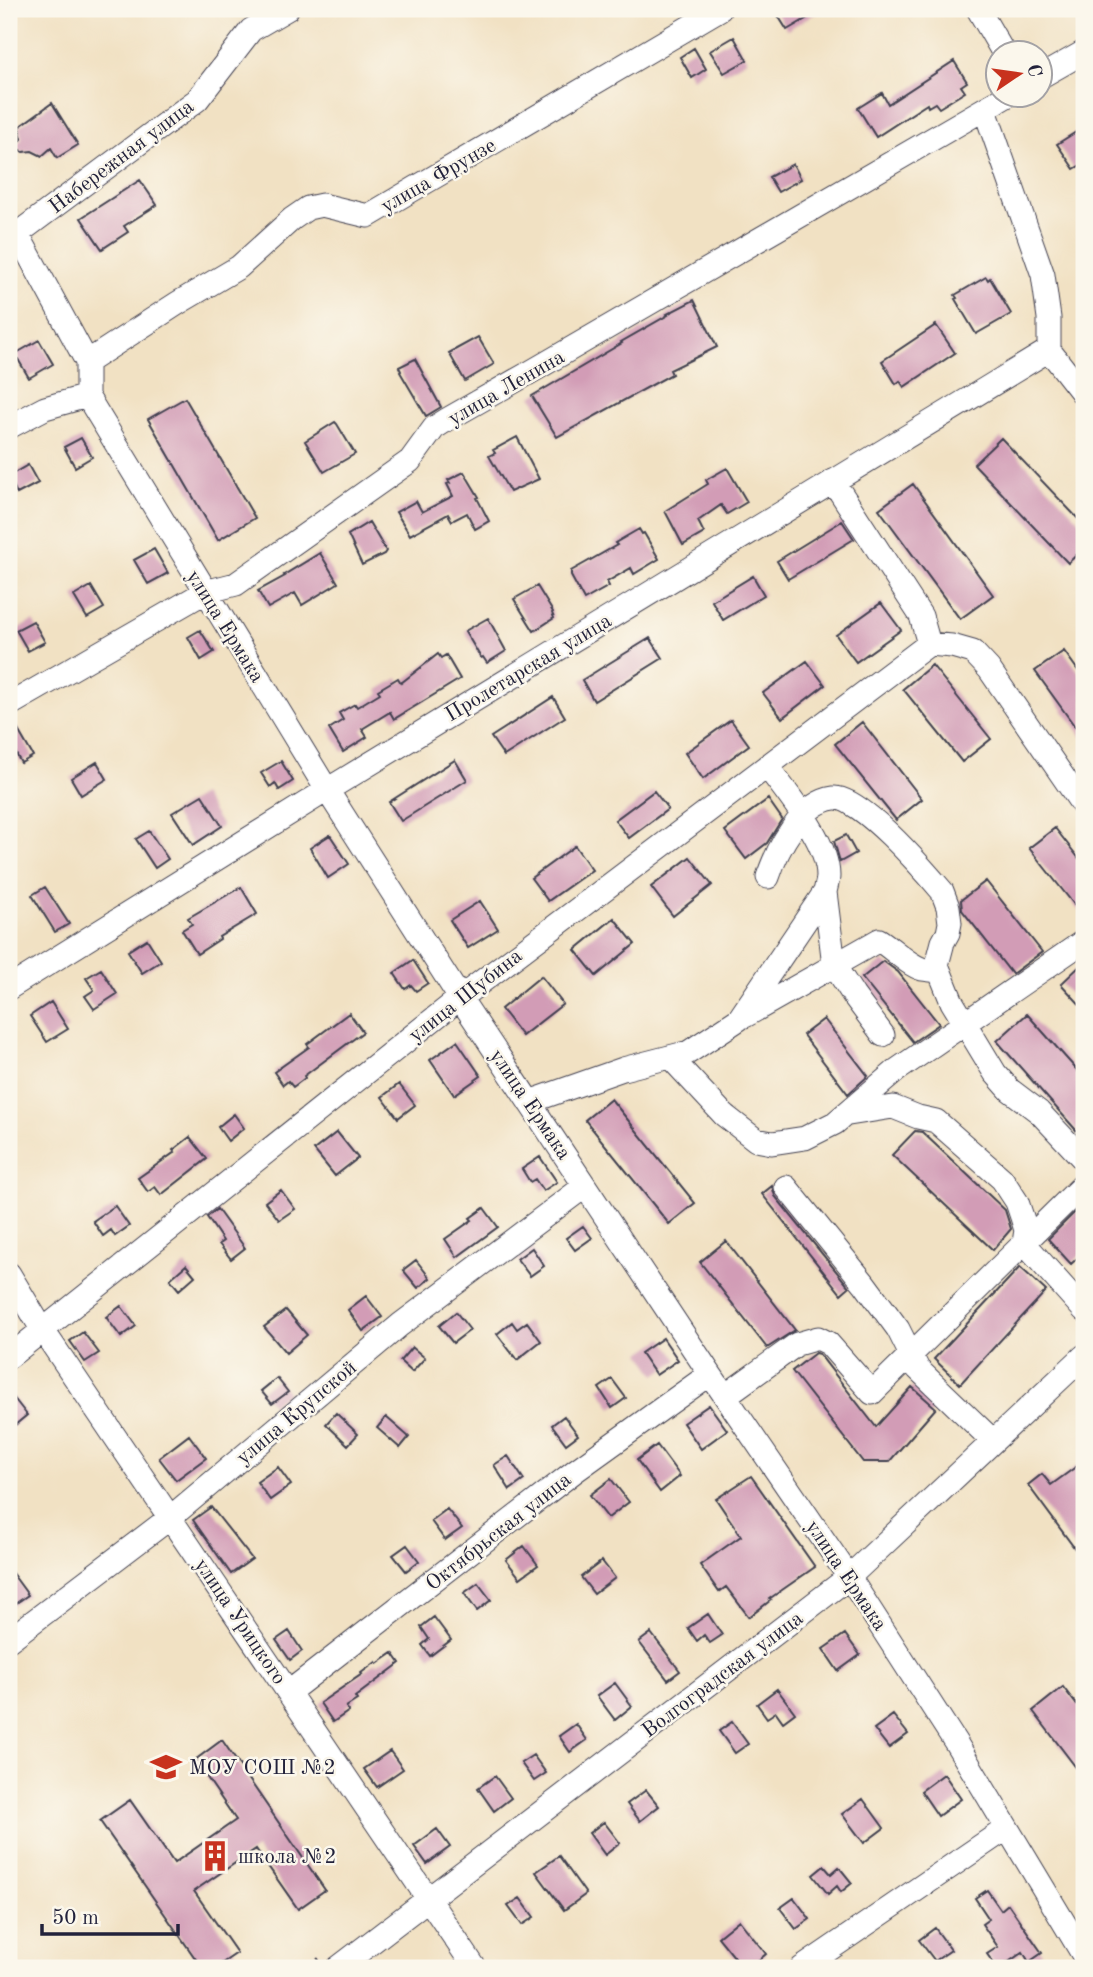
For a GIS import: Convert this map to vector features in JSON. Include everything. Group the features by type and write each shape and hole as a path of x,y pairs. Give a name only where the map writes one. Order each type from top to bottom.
{"street":[{"name":"Набережная улица","path":"13,236 197,100 251,30 287,9"},
{"name":"улица Фрунзе","path":"87,362 239,267 308,208 322,205 368,216 720,9"},
{"path":"978,9 995,38"},
{"path":"1054,69 1084,52"},
{"name":"улица Ленина","path":"9,705 205,592 236,583 410,461 434,428 448,419 988,108"},
{"path":"985,110 1043,275 1049,318 1049,350 1084,395"},
{"path":"9,428 45,408 87,396 87,362 13,236"},
{"name":"Пролетарская улица","path":"9,988 327,790 1049,350"},
{"name":"улица Ермака","path":"87,396 327,790 460,998 710,1374 849,1577 956,1743 1084,1956"},
{"path":"833,481 921,616 929,644 952,646 973,652 989,669 1084,807"},
{"name":"улица Шубина","path":"9,1357 460,998 929,644"},
{"path":"767,766 803,816 823,852 828,875 825,892 834,965 883,1035"},
{"path":"768,877 775,854 785,837 803,816 822,802 836,797 854,804 873,817 942,891 950,923 937,965 952,1002 995,1073 1010,1090 1039,1112 1084,1160"},
{"path":"739,1019 825,892"},
{"path":"529,1102 623,1069 689,1052 739,1019 879,940 911,964 921,969 939,971"},
{"path":"670,1057 724,1115 756,1140 772,1143 805,1138 835,1123 897,1070 1084,942"},
{"path":"846,1115 893,1107 936,1121 1009,1188 1026,1230 1024,1243"},
{"path":"725,1396 797,1344 818,1338 828,1343 872,1393 1084,1184"},
{"name":"улица Крупской","path":"10,1638 171,1517 400,1325 586,1186"},
{"path":"786,1187 898,1329 918,1369 993,1441"},
{"path":"1024,1243 1084,1310"},
{"name":"улица Урицкого","path":"9,1274 42,1329 475,1968"},
{"name":"Волгоградская улица","path":"338,1968 849,1577 1084,1356"},
{"name":"Октябрьская улица","path":"289,1692 575,1471 710,1374"},
{"path":"802,1968 1007,1828"}],"building":[{"path":"786,9 823,9 787,30 777,14"},
{"path":"734,37 747,60 724,73 710,51"},
{"path":"694,48 706,69 692,78 680,57"},
{"path":"954,61 967,82 961,86 965,92 939,108 935,103 928,107 927,104 876,137 858,108 882,93 888,104"},
{"path":"52,103 78,145 57,158 51,148 42,156 32,151 23,152 14,146 22,139 19,127"},
{"path":"1084,127 1084,163 1074,169 1057,144"},
{"path":"793,164 801,179 778,192 769,177"},
{"path":"140,180 157,205 124,226 128,232 102,249 81,218"},
{"path":"986,277 988,280 990,278 1011,314 976,334 955,295"},
{"path":"694,300 717,347 670,370 672,374 557,437 532,396"},
{"path":"936,325 955,353 904,387 900,381 896,384 882,361"},
{"path":"478,337 494,364 465,381 449,353"},
{"path":"39,340 53,364 29,378 15,354"},
{"path":"415,359 441,407 426,416 399,367"},
{"path":"185,398 255,518 218,540 148,419"},
{"path":"335,422 355,454 324,472 305,441"},
{"path":"517,437 539,479 510,492 489,456 495,453 493,450"},
{"path":"81,438 92,457 75,467 64,447"},
{"path":"1001,438 1084,525 1084,548 1068,563 974,464"},
{"path":"28,465 38,483 17,494 9,476"},
{"path":"727,468 747,502 727,514 721,505 698,521 704,533 683,545 665,511 708,484 706,480"},
{"path":"464,472 489,521 475,529 467,513 452,521 448,514 410,535 396,512 416,501 422,512 453,496 447,484 450,483 448,480"},
{"path":"913,484 993,595 960,619 879,509"},
{"path":"842,521 854,539 788,579 777,561"},
{"path":"369,522 386,551 362,565 348,535"},
{"path":"639,529 659,559 634,574 631,568 607,582 609,586 584,600 571,571"},
{"path":"154,549 168,573 148,584 134,560"},
{"path":"320,553 338,583 302,605 295,593 268,608 258,591"},
{"path":"753,576 764,595 723,620 712,601"},
{"path":"91,586 104,608 87,618 74,596"},
{"path":"537,586 554,618 534,631 514,599"},
{"path":"881,603 901,630 856,662 836,635"},
{"path":"488,618 506,651 487,663 481,658 465,631"},
{"path":"33,621 45,642 28,651 16,630"},
{"path":"200,630 214,652 201,660 188,637"},
{"path":"650,638 663,658 594,701 582,680"},
{"path":"1064,651 1084,679 1084,739 1035,671"},
{"path":"438,654 441,658 446,655 460,679 394,719 390,712 362,729 367,737 343,752 329,729 343,720 339,713 355,704 357,707 398,678 401,683"},
{"path":"807,661 825,685 782,718 763,693"},
{"path":"932,665 991,739 962,762 903,689"},
{"path":"553,697 565,717 504,756 491,737"},
{"path":"11,718 33,756 21,763 9,741"},
{"path":"731,720 749,745 703,779 685,753"},
{"path":"862,722 922,799 896,820 835,744"},
{"path":"455,760 467,780 401,821 389,802"},
{"path":"281,761 293,781 279,790 275,783 270,787 261,773"},
{"path":"97,762 107,779 81,795 71,778"},
{"path":"654,791 668,809 629,838 615,820"},
{"path":"202,795 222,826 193,845 172,813"},
{"path":"768,799 782,819 767,843 746,859 725,831"},
{"path":"1055,828 1084,865 1084,917 1029,848"},
{"path":"149,831 168,859 155,868 136,839"},
{"path":"330,835 349,864 328,878 310,848"},
{"path":"846,835 856,853 840,862 834,841"},
{"path":"575,846 592,870 548,901 531,878"},
{"path":"690,857 712,885 673,916 651,887"},
{"path":"986,881 1042,952 1012,974 962,910 961,900"},
{"path":"45,887 69,924 55,932 32,895"},
{"path":"241,887 257,914 197,954 182,930 192,924 188,918"},
{"path":"480,901 498,929 468,948 450,920"},
{"path":"614,918 635,944 596,976 575,950"},
{"path":"147,939 161,961 142,973 128,951"},
{"path":"413,960 428,983 416,991 411,985 405,989 394,973"},
{"path":"883,961 898,972 939,1024 913,1042 862,978"},
{"path":"1084,962 1084,1009 1061,984"},
{"path":"101,969 117,994 94,1009 85,996 94,990 86,978"},
{"path":"541,976 563,1004 522,1036 501,1009"},
{"path":"51,1002 68,1029 47,1042 30,1016"},
{"path":"349,1013 363,1032 293,1087 288,1081 283,1085 274,1072"},
{"path":"1027,1014 1084,1078 1084,1139 997,1041"},
{"path":"824,1019 868,1076 848,1094 803,1035"},
{"path":"457,1041 481,1076 454,1095 430,1060"},
{"path":"399,1084 415,1105 398,1118 382,1097"},
{"path":"611,1099 695,1203 669,1224 585,1120"},
{"path":"234,1114 244,1128 228,1141 218,1127"},
{"path":"915,1131 922,1132 1005,1210 1011,1229 993,1250 892,1155"},
{"path":"337,1132 358,1158 335,1176 314,1150"},
{"path":"190,1137 207,1159 161,1195 155,1187 148,1192 138,1178 175,1152 173,1150"},
{"path":"540,1157 557,1182 543,1191 535,1179 530,1182 522,1169"},
{"path":"772,1186 775,1196 849,1287 841,1294 762,1194"},
{"path":"281,1190 295,1209 279,1220 265,1202"},
{"path":"1084,1203 1084,1252 1071,1264 1048,1239"},
{"path":"115,1206 129,1226 115,1236 111,1230 103,1236 93,1221"},
{"path":"484,1208 498,1227 457,1257 445,1239"},
{"path":"217,1209 245,1248 231,1259 219,1244 223,1241 207,1217"},
{"path":"583,1226 592,1238 575,1250 566,1238"},
{"path":"726,1241 795,1330 767,1348 700,1262"},
{"path":"532,1248 544,1266 530,1276 517,1259"},
{"path":"416,1260 430,1278 418,1288 403,1270"},
{"path":"186,1265 195,1276 179,1290 170,1279"},
{"path":"1020,1267 1046,1291 960,1384 934,1359"},
{"path":"366,1296 382,1317 363,1331 348,1310"},
{"path":"121,1306 136,1326 121,1337 106,1317"},
{"path":"286,1310 307,1335 286,1353 264,1327"},
{"path":"456,1312 470,1330 453,1343 439,1326"},
{"path":"512,1322 517,1329 527,1322 541,1341 517,1360 497,1334"},
{"path":"83,1332 99,1353 85,1362 70,1341"},
{"path":"663,1338 678,1360 656,1375 641,1353"},
{"path":"412,1347 425,1358 412,1372 400,1361"},
{"path":"815,1353 819,1354 876,1427 912,1387 936,1408 889,1462 863,1462 792,1371"},
{"path":"277,1378 288,1392 272,1404 261,1391"},
{"path":"612,1379 626,1398 612,1408 599,1388"},
{"path":"9,1392 27,1415 9,1430"},
{"path":"709,1405 727,1430 701,1449 683,1423"},
{"path":"336,1413 358,1434 348,1445 326,1424"},
{"path":"564,1416 578,1435 566,1444 552,1425"},
{"path":"386,1417 409,1437 400,1448 377,1428"},
{"path":"189,1435 206,1458 176,1480 159,1458"},
{"path":"657,1445 680,1476 660,1492 637,1460"},
{"path":"508,1456 524,1480 510,1490 494,1465"},
{"path":"1084,1461 1084,1561 1028,1485 1042,1474 1051,1485"},
{"path":"278,1467 291,1485 270,1500 257,1482"},
{"path":"751,1476 815,1567 769,1599 771,1600 749,1617 726,1587 719,1592 700,1565 741,1536 716,1499"},
{"path":"611,1479 629,1502 608,1518 590,1495"},
{"path":"211,1507 252,1559 231,1574 193,1520"},
{"path":"447,1509 462,1528 445,1540 431,1521"},
{"path":"407,1545 419,1561 406,1571 393,1555"},
{"path":"524,1546 538,1565 520,1578 506,1560"},
{"path":"602,1561 615,1578 594,1594 581,1577"},
{"path":"9,1569 28,1595 9,1608"},
{"path":"478,1583 491,1600 477,1611 464,1593"},
{"path":"708,1614 722,1635 710,1643 704,1635 697,1641 688,1628"},
{"path":"434,1617 451,1640 430,1656 422,1645 429,1639 421,1627"},
{"path":"289,1631 302,1651 290,1660 276,1640"},
{"path":"651,1633 680,1671 668,1680 639,1642"},
{"path":"845,1634 860,1655 838,1671 823,1649"},
{"path":"393,1653 400,1663 355,1697 357,1700 346,1707 349,1711 333,1722 320,1703 376,1662 377,1664"},
{"path":"615,1683 632,1706 615,1720 597,1696"},
{"path":"1063,1687 1076,1704 1084,1698 1084,1778 1033,1711"},
{"path":"777,1689 795,1713 783,1722 776,1712 767,1718 757,1704"},
{"path":"893,1715 908,1734 889,1748 874,1729"},
{"path":"732,1722 748,1744 735,1753 719,1731"},
{"path":"576,1724 587,1740 570,1752 559,1736"},
{"name":"школа №2","path":"222,1740 325,1890 298,1909 256,1849 194,1891 237,1953 215,1968 202,1968 100,1821 130,1800 174,1863 236,1820 195,1760"},
{"path":"390,1751 403,1769 377,1787 364,1769"},
{"path":"533,1755 546,1773 534,1781 521,1763"},
{"path":"944,1774 961,1799 938,1816 921,1791"},
{"path":"495,1776 511,1798 494,1811 478,1788"},
{"path":"646,1790 659,1806 640,1821 627,1804"},
{"path":"863,1799 884,1828 864,1843 842,1814"},
{"path":"604,1822 620,1843 605,1855 589,1833"},
{"path":"437,1829 450,1847 427,1864 414,1846"},
{"path":"559,1856 586,1894 564,1910 536,1872"},
{"path":"824,1866 831,1874 839,1867 852,1883 841,1892 837,1886 828,1894 813,1875"},
{"path":"987,1890 1001,1910 1008,1904 1042,1953 1029,1962 1023,1952 997,1968 987,1954 998,1947 982,1924 989,1919 975,1898"},
{"path":"520,1898 534,1917 522,1925 508,1906"},
{"path":"794,1898 810,1919 796,1929 780,1908"},
{"path":"739,1920 766,1954 749,1968 743,1968 718,1937"},
{"path":"935,1928 951,1950 935,1961 919,1940"}],"place":[{"name":"МОУ СОШ №2","path":"166,1767"},
{"name":"школа №2","path":"215,1856"}]}
